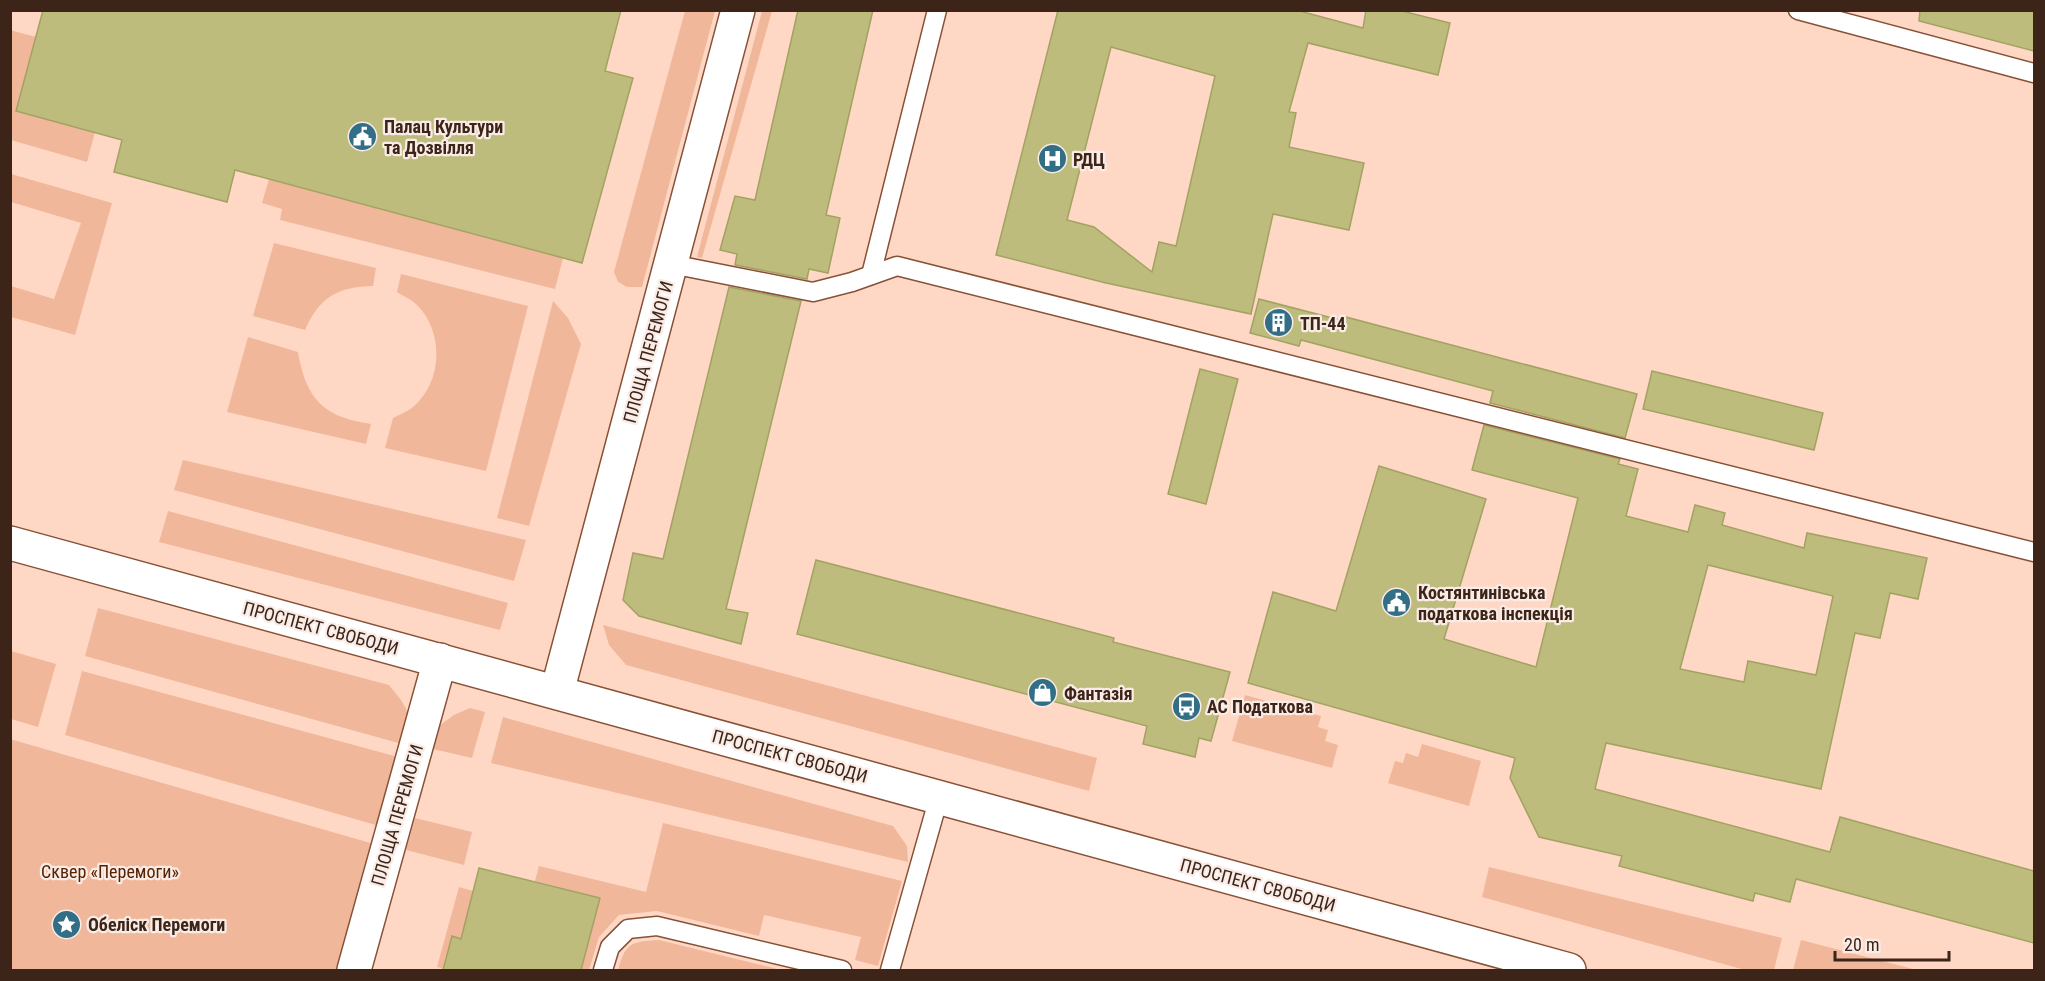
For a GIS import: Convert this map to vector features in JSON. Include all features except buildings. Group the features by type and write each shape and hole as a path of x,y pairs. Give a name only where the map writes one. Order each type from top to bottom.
{"street":[{"name":"ПЛОЩА ПЕРЕМОГИ","path":"557,692 738,10"},
{"name":"ПРОСПЕКТ СВОБОДИ","path":"10,543 1569,970"},
{"name":"ПЛОЩА ПЕРЕМОГИ","path":"354,970 440,660"}],"lane":[{"path":"871,275 937,10"},
{"path":"1798,10 2034,73"},
{"path":"671,264 813,292 897,266 2034,552"},
{"path":"890,970 939,797"},
{"path":"603,970 610,947 628,929 657,926 842,970"}],"green space":[{"path":"685,11 715,11 642,287 627,287 618,282 614,272"},
{"path":"762,11 772,11 702,258 697,257"},
{"path":"10,30 36,37 16,111 95,132 87,162 11,140"},
{"path":"11,174 112,203 75,335 11,317 11,286 54,299 81,223 11,202"},
{"path":"269,179 563,258 555,289 280,220 282,209 262,203"},
{"path":"274,243 376,268 373,286 349,289 331,296 317,309 305,330 253,316"},
{"path":"401,274 528,306 486,471 385,448 393,418 413,407 423,396 435,370 436,342 432,329 426,316 415,303 397,292"},
{"path":"553,301 568,318 581,344 529,526 497,518"},
{"path":"248,337 298,352 306,382 319,403 340,416 371,424 366,444 227,412"},
{"path":"183,460 526,540 514,581 174,490"},
{"path":"168,511 508,603 500,630 159,542"},
{"path":"98,608 389,685 402,701 407,712 407,725 402,744 85,656"},
{"path":"603,625 1097,758 1089,791 626,665 609,645"},
{"path":"11,651 56,664 38,727 11,719"},
{"path":"82,671 398,757 379,826 65,735"},
{"path":"1245,695 1321,716 1318,727 1328,730 1325,741 1338,745 1332,768 1232,741"},
{"path":"470,708 485,712 472,758 433,749 439,726 454,715"},
{"path":"503,717 893,826 907,846 908,862 491,763"},
{"name":"Сквер «Перемоги»","path":"10,739 374,844 337,970 11,970"},
{"path":"1422,744 1481,761 1469,806 1388,783 1395,761 1403,763 1406,753 1418,757"},
{"path":"415,818 472,832 464,865 406,850"},
{"path":"663,823 902,881 878,966 855,960 861,937 764,915 759,936 657,911 619,915 599,937 589,970 581,970 599,898 535,881 539,866 646,892"},
{"path":"1489,867 1782,938 1774,970 1745,970 1482,897"},
{"path":"459,887 473,891 461,939 452,937 444,969 437,967"},
{"path":"659,940 781,970 618,970 624,954 631,945"},
{"path":"1801,940 1917,970 1793,970"}],"place":[{"name":"Палац Культури та Дозвілля","path":"363,136"},
{"name":"РДЦ","path":"1052,159"},
{"name":"ТП-44","path":"1279,323"},
{"name":"Костянтинівська податкова інспекція","path":"1397,602"},
{"name":"Фантазія","path":"1043,693"},
{"name":"АС Податкова","path":"1186,706"},
{"name":"Обеліск Перемоги","path":"67,924"}]}
